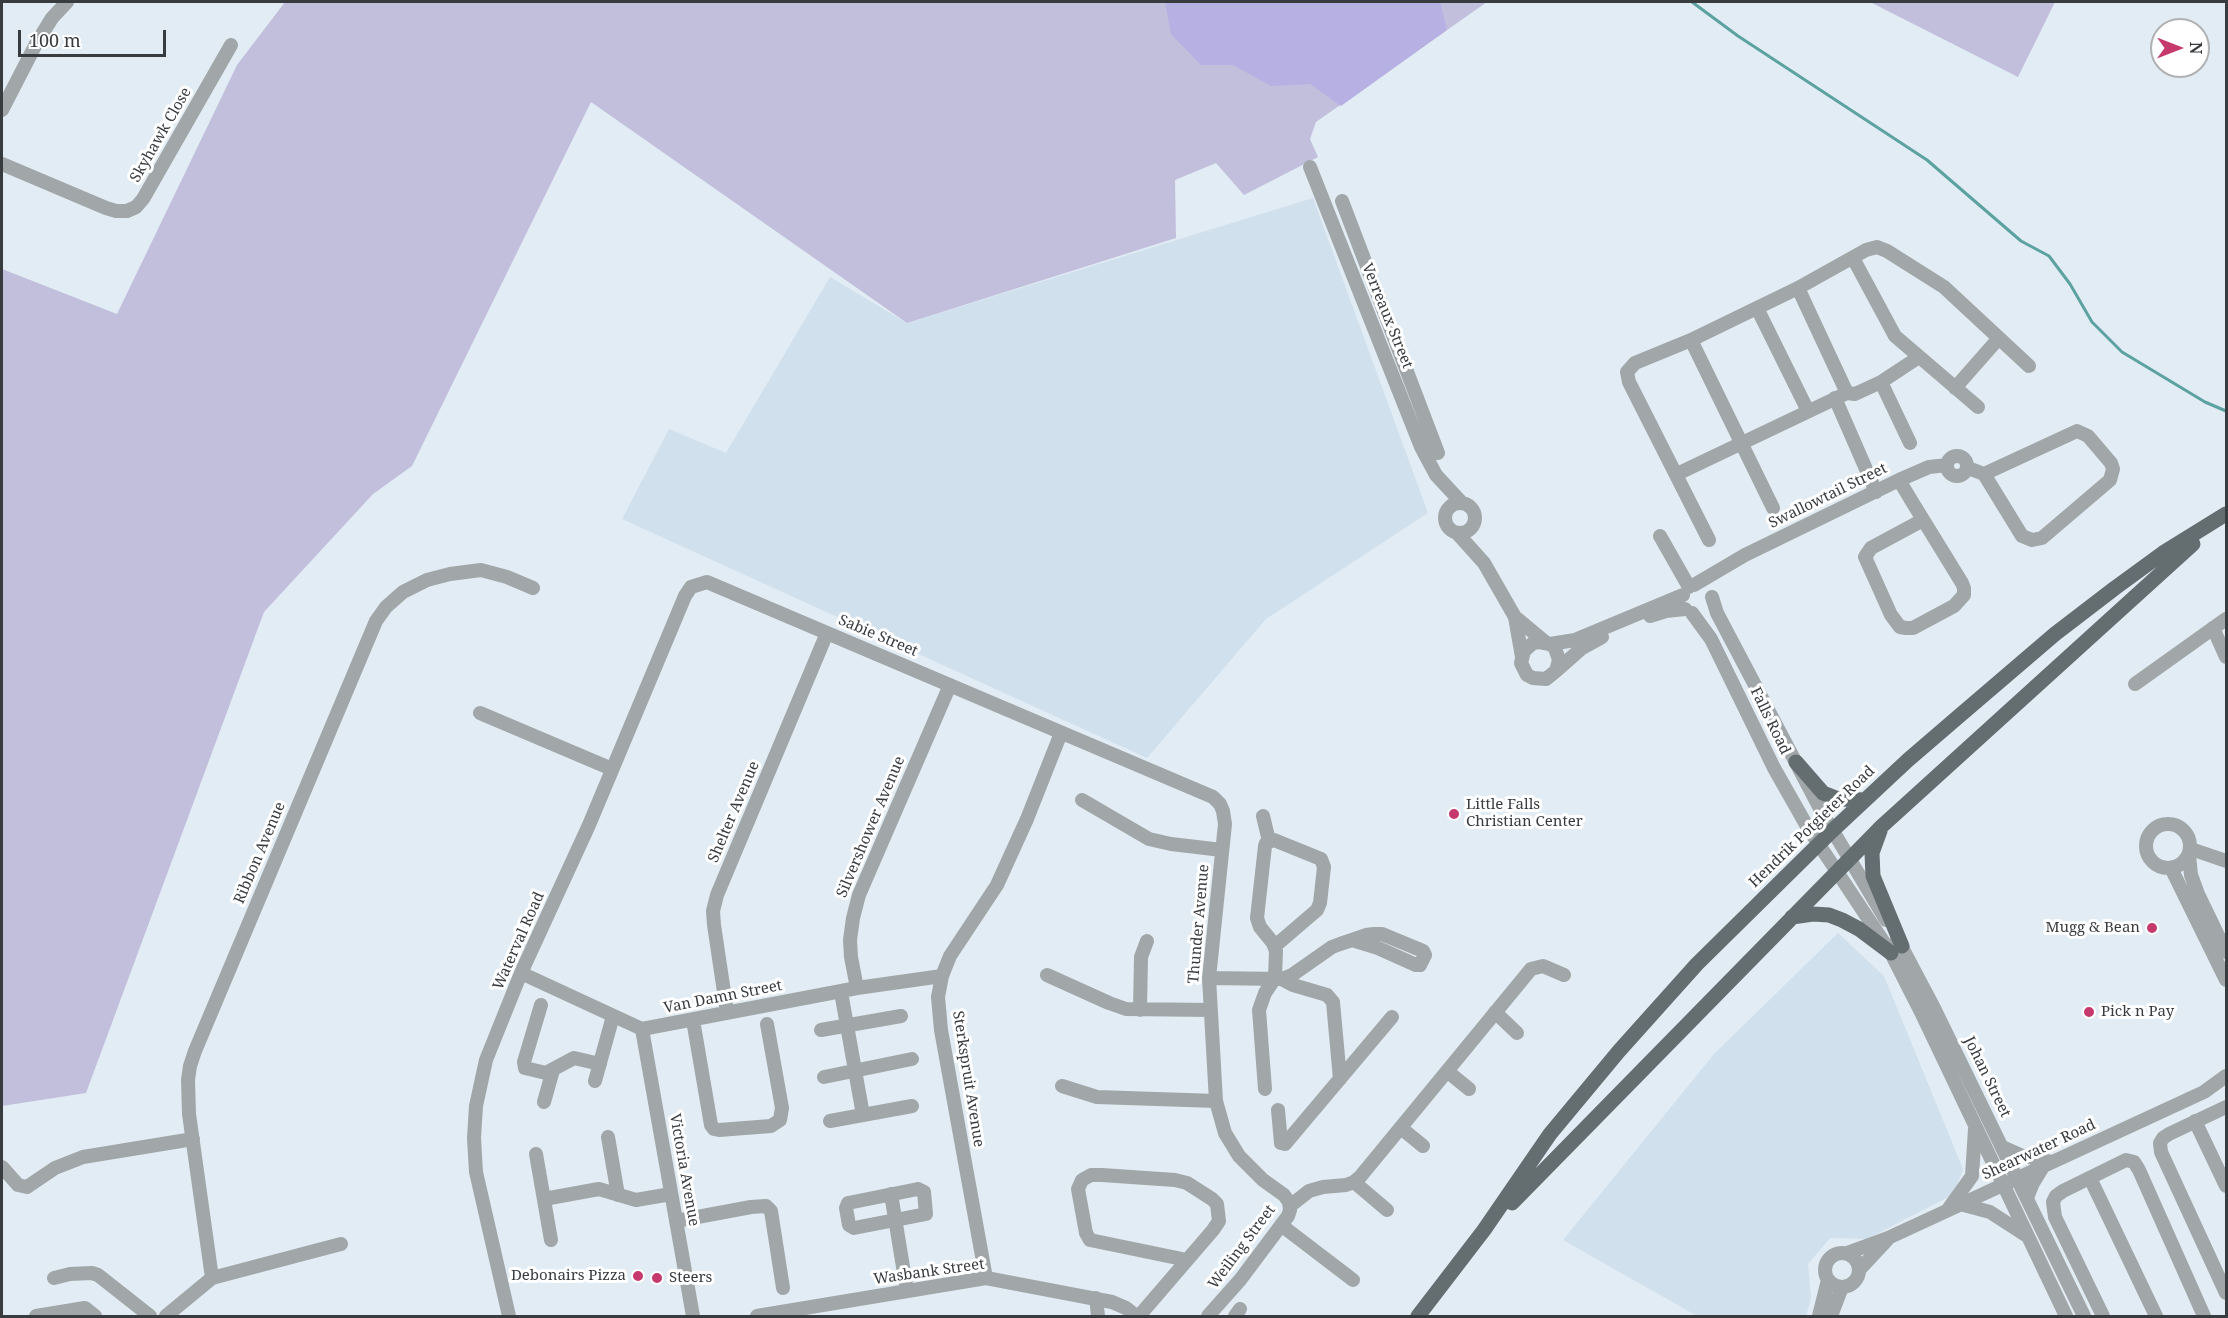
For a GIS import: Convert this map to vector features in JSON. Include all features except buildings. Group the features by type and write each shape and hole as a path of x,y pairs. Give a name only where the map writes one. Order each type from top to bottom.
{"main road":[{"name":"Hendrik Potgieter Road","path":"1418,1317 1484,1230 1550,1134 1619,1051 1697,964 1833,830 1908,760 2055,634 2163,553 2226,514"},
{"name":"Hendrik Potgieter Road","path":"1484,1230 1882,826 2226,514"},
{"path":"1796,762 1823,793 1838,799 1865,800"},
{"path":"1882,826 1872,853 1873,876 1896,950"},
{"path":"1792,917 1814,914 1829,915 1896,950"}],"street":[{"path":"3,101 52,18 67,2"},
{"name":"Skyhawk Close","path":"2,164 106,208 127,211 136,207 143,199 231,45"},
{"name":"Verreaux Street","path":"1310,168 1421,447 1436,475 1446,513"},
{"path":"1342,201 1437,453"},
{"path":"1709,540 1629,382 1628,372 1635,363 1691,340 1798,288 1866,250 1877,247 1887,250 1944,287 2029,366"},
{"path":"1853,258 1895,336 1978,407"},
{"path":"1798,288 1841,395 1876,492"},
{"path":"1757,308 1809,411"},
{"path":"1955,388 1999,338"},
{"path":"1691,340 1773,508"},
{"path":"1677,474 1841,395 1855,394 1881,382 1919,357"},
{"path":"1881,382 1910,443"},
{"path":"2077,431 2088,436 2111,463 2113,469 2110,480 2042,538 2032,540 2022,536 1984,474 2077,431"},
{"name":"Swallowtail Street","path":"1547,643 1575,640 1603,629 1688,589 1726,566 1929,467 1947,465 1949,472 1954,476 1961,476 1968,468 1984,474"},
{"name":"Verreaux Street","path":"1436,475 1462,503"},
{"path":"1899,480 1964,588 1964,595 1954,606 1913,628 1900,627 1891,615 1865,557 1871,548 1923,520"},
{"path":"1484,563 1446,523 1446,513 1452,505 1462,503 1473,510 1478,548 1484,563 1515,617 1523,670 1533,678 1546,679 1582,648 1660,612 1688,611 1699,615 1707,610 1712,602 1711,595 1704,586 1688,589"},
{"path":"1457,533 1465,532 1474,523"},
{"path":"1660,536 1688,589 1683,605 1688,611"},
{"path":"1711,595 1726,566"},
{"name":"Ribbon Avenue","path":"212,1278 188,1089 195,1051 376,621 386,607 404,592 427,580 450,574 481,570 507,577 533,588"},
{"name":"Sabie Street","path":"685,596 691,586 707,582 1061,733"},
{"name":"Falls Road","path":"1711,595 1717,612 1848,859"},
{"name":"Waterval Road","path":"509,1317 476,1172 474,1138 476,1106 486,1060 521,973 566,877 685,596"},
{"name":"Falls Road","path":"1688,611 1711,639 1774,768 1836,872"},
{"path":"1515,617 1558,654 1559,666 1556,671"},
{"path":"2135,684 2226,619"},
{"path":"2213,628 2226,657"},
{"name":"Shelter Avenue","path":"726,1012 714,925 713,911 717,895 827,633"},
{"path":"1522,657 1524,651 1533,643 1547,643"},
{"path":"1735,687 1752,678"},
{"name":"Silvershower Avenue","path":"856,988 850,940 859,895 950,685"},
{"path":"480,712 612,769"},
{"name":"Thunder Avenue","path":"1061,733 1213,798 1223,811 1225,824 1209,978 1216,1101 1225,1133 1239,1156 1263,1180 1291,1199"},
{"name":"Sterkspruit Avenue","path":"986,1278 941,1030 938,997 942,976 950,956 997,885 1027,819 1061,733"},
{"path":"1082,800 1149,839 1222,850"},
{"path":"1263,816 1269,841"},
{"path":"2190,852 2182,864 2171,868 2162,867 2153,862 2148,855 2146,842 2152,831 2169,823 2181,827 2189,836 2190,852 2191,875 2226,952"},
{"path":"1275,946 1317,909 1320,903 1324,864 1321,859 1279,841 1269,841 1264,846 1257,918 1260,927 1275,946 1279,979"},
{"path":"2190,852 2226,861"},
{"name":"Johan Street","path":"1848,859 2002,1146 2084,1317"},
{"path":"2171,868 2226,980"},
{"name":"Johan Street","path":"1836,872 1896,950 1976,1127 2066,1317"},
{"path":"1209,978 1279,979 1292,975 1332,947 1352,940"},
{"path":"1140,1010 1141,957 1147,941"},
{"path":"1291,1199 1315,1188 1354,1182 1534,967 1542,966 1564,975"},
{"path":"521,973 642,1029"},
{"path":"1047,975 1126,1009 1210,1010"},
{"name":"Van Damn Street","path":"642,1029 856,988 942,976"},
{"path":"1279,979 1327,995 1333,1002 1340,1079"},
{"path":"1265,1089 1259,1010 1264,993 1279,979"},
{"path":"841,992 863,1115"},
{"path":"541,1005 524,1066 527,1069 542,1072 553,1070 574,1058 600,1064"},
{"path":"1495,1012 1517,1033"},
{"path":"595,1081 613,1016"},
{"path":"821,1030 902,1016"},
{"path":"1278,1110 1281,1143 1285,1144 1392,1017"},
{"path":"693,1020 711,1125 714,1129 719,1130 771,1126 780,1120 782,1108 767,1024"},
{"name":"Victoria Avenue","path":"642,1029 693,1317"},
{"path":"824,1077 912,1059"},
{"path":"544,1102 553,1070"},
{"path":"1447,1071 1469,1089"},
{"name":"Shearwater Road","path":"1847,1253 1888,1238 2204,1092 2226,1076"},
{"path":"1062,1086 1097,1097 1216,1101"},
{"name":"Shearwater Road","path":"2204,1092 2226,1087"},
{"path":"830,1121 912,1106"},
{"path":"2226,1107 2163,1138 2160,1143 2161,1152 2226,1293"},
{"path":"2195,1121 2226,1186"},
{"path":"1976,1127 1972,1176 1954,1207 1990,1212 2027,1236"},
{"path":"1401,1128 1423,1146"},
{"path":"608,1137 618,1195"},
{"path":"2,1167 18,1185 27,1187 55,1168 83,1157 193,1139"},
{"path":"2002,1146 2020,1155 2048,1164 2033,1183 2027,1198"},
{"path":"536,1154 551,1240"},
{"path":"2103,1317 2053,1209 2056,1196 2119,1161 2126,1160 2134,1162 2204,1317"},
{"path":"1137,1317 1187,1260 1219,1221 1219,1212 1212,1199 1187,1183 1102,1175 1091,1175 1082,1180 1078,1189 1086,1233 1090,1240 1187,1260"},
{"path":"2090,1178 2156,1317"},
{"path":"1354,1182 1387,1210"},
{"path":"544,1199 599,1189 636,1200 671,1194"},
{"path":"921,1189 924,1192 927,1211 924,1215 852,1228 846,1208 849,1203 891,1194 921,1189"},
{"path":"891,1194 907,1291"},
{"name":"Weiling Street","path":"1208,1317 1240,1280 1288,1216 1291,1199"},
{"path":"676,1221 766,1206 771,1211 783,1288"},
{"path":"1281,1225 1353,1280"},
{"name":"Shearwater Road","path":"1859,1270 1888,1238"},
{"path":"166,1317 212,1278 341,1244"},
{"path":"1847,1253 1856,1259 1859,1270 1856,1280 1842,1287 1832,1284 1825,1270 1828,1260 1836,1254 1847,1253"},
{"path":"54,1278 70,1274 98,1275 150,1317"},
{"name":"Wasbank Street","path":"757,1317 986,1278 1096,1298 1126,1308 1137,1317"},
{"path":"1819,1317 1828,1280"},
{"path":"1831,1317 1842,1287"},
{"path":"1096,1298 1098,1317"},
{"path":"36,1317 86,1308 95,1317"}],"shaded area":[{"path":"285,2 1487,2 1316,122 1310,139 1318,157 1244,195 1216,163 1175,180 1176,238 907,323 591,102 412,466 373,494 264,612 86,1093 2,1106 2,269 117,314 237,65"},
{"path":"1165,2 1440,2 1447,30 1341,106 1310,84 1271,86 1233,65 1201,65 1171,34"},
{"path":"1870,2 2055,2 2018,77"},
{"path":"1313,198 1428,513 1266,619 1147,758 622,519 669,429 726,453 830,277 907,323"},
{"path":"1838,933 1884,976 1963,1169 1954,1194 1867,1239 1830,1238 1808,1264 1811,1298 1806,1316 1697,1316 1563,1240 1714,1054"}],"waterway":[{"path":"1692,2 1738,36 1927,160 2021,241 2049,256 2070,284 2092,322 2122,352 2205,402 2226,411"}],"place":[{"name":"Little Falls Christian Center","path":"1454,814"},
{"name":"Mugg & Bean","path":"2152,928"},
{"name":"Pick n Pay","path":"2089,1012"},
{"name":"Debonairs Pizza","path":"638,1276"},
{"name":"Steers","path":"657,1278"}]}
